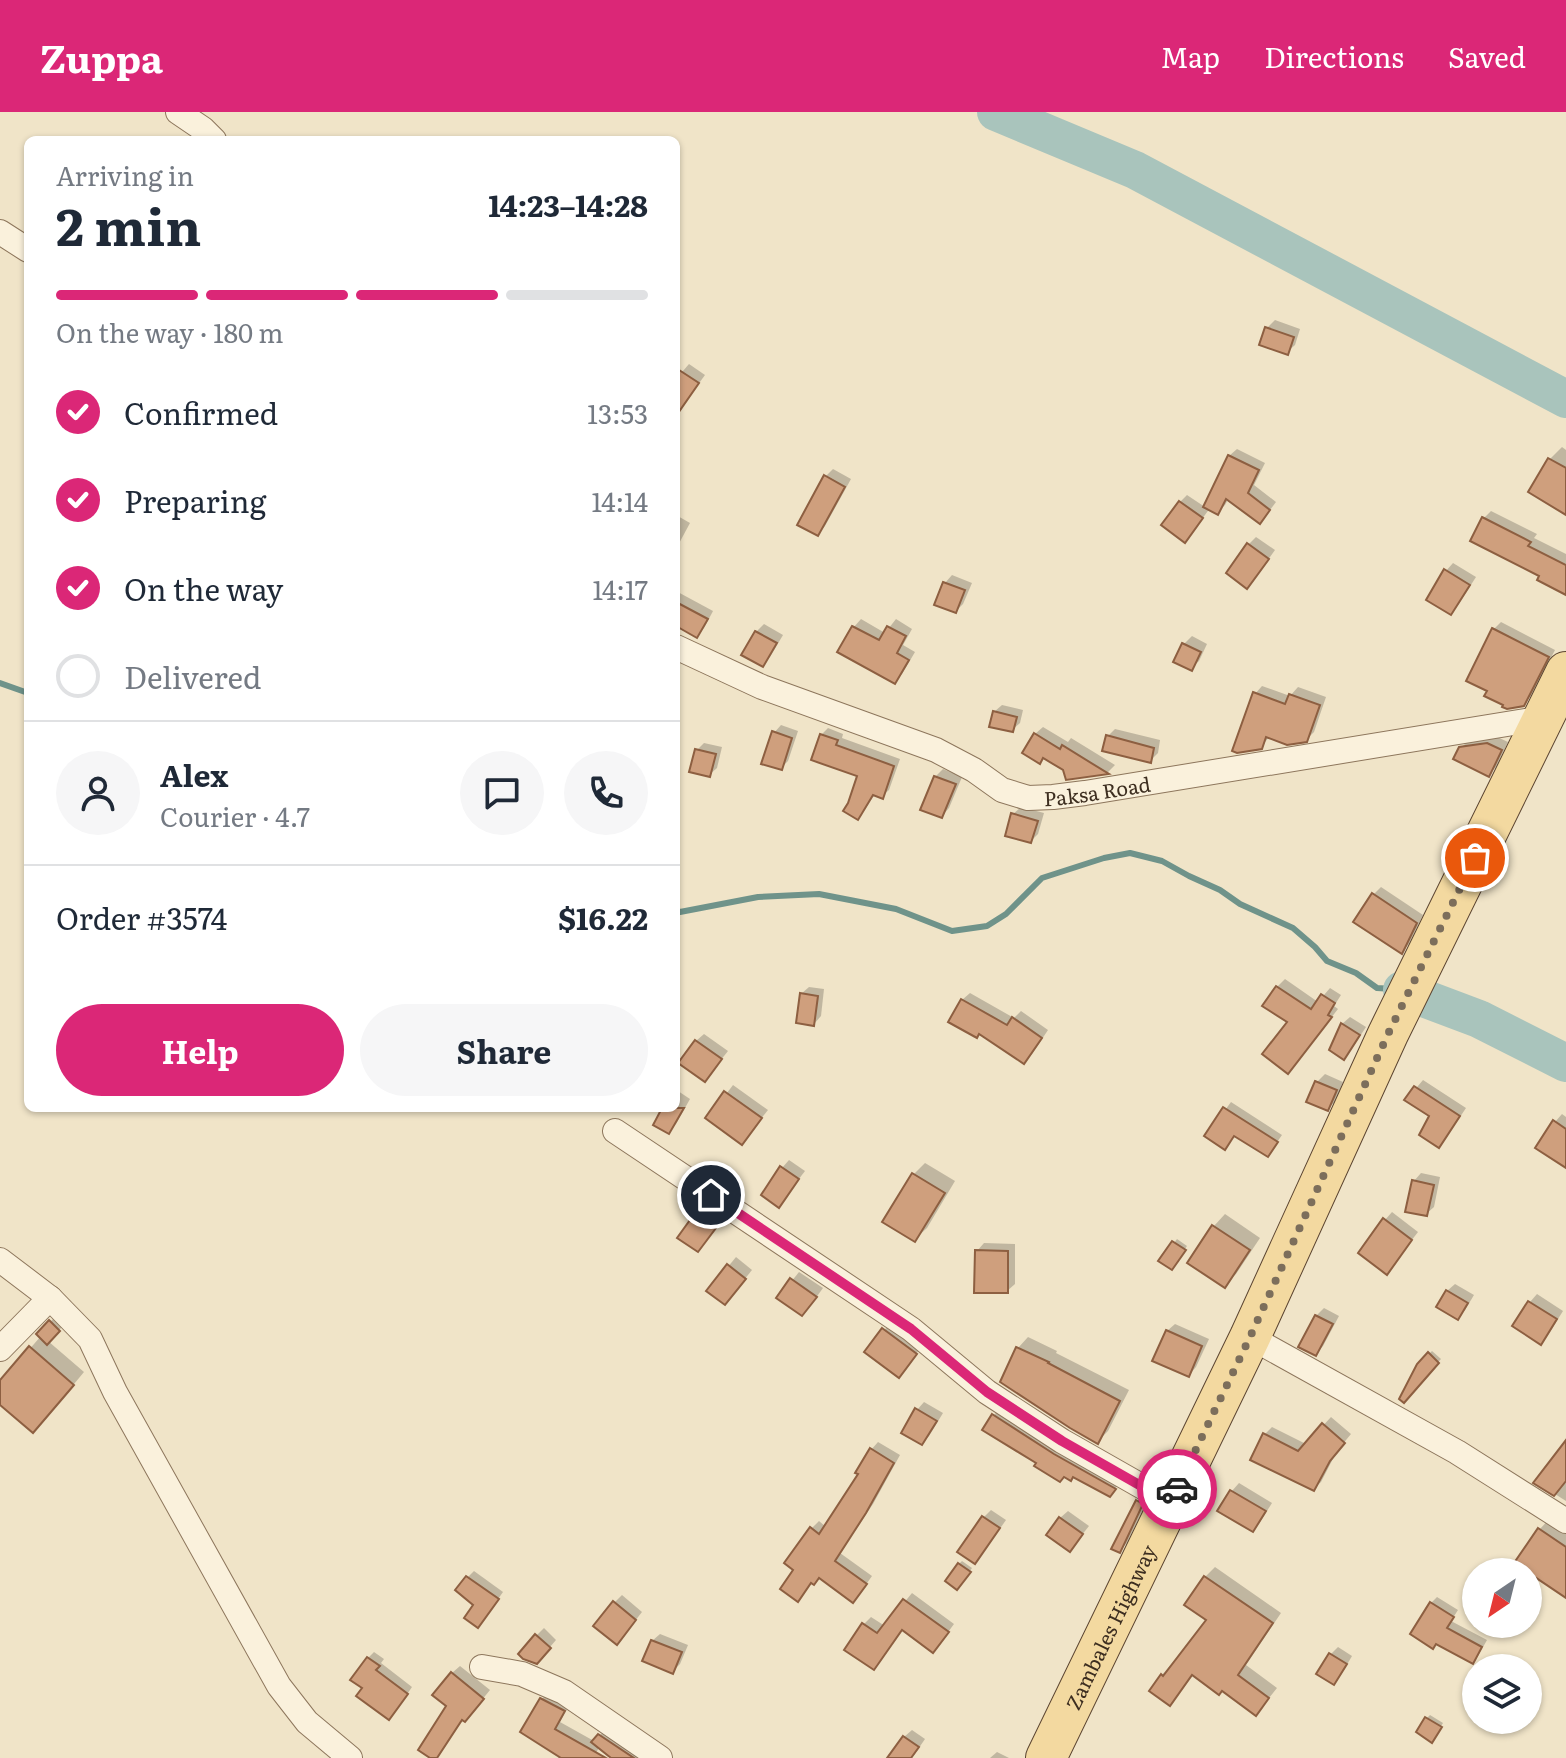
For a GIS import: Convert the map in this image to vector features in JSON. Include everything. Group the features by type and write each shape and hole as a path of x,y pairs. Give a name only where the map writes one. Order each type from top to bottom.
{"main road":[{"name":"Zambales Highway","path":"1046,1758 1250,1337 1388,1034 1566,672"}],"street":[{"path":"178,112 210,136"},
{"path":"0,232 24,247"},
{"name":"Paksa Road","path":"680,649 762,687 936,750 974,770 1002,790 1028,798 1085,793 1544,718"},
{"path":"615,1131 911,1329 987,1392 1062,1441 1171,1503"},
{"path":"0,1260 50,1298 90,1339 115,1392 279,1686 307,1722 350,1758"},
{"path":"0,1349 50,1298"},
{"path":"1250,1337 1457,1452 1566,1521"},
{"path":"482,1667 522,1674 564,1692 660,1758"}],"building":[{"path":"1265,327 1294,337 1288,355 1259,345"},
{"path":"680,371 699,383 680,410"},
{"path":"1228,455 1259,470 1248,493 1270,510 1260,524 1226,499 1218,515 1203,507"},
{"path":"1548,458 1566,468 1566,515 1528,492"},
{"path":"824,475 845,487 818,536 797,525"},
{"path":"1179,501 1203,518 1185,543 1161,525"},
{"path":"1482,517 1531,542 1528,546 1566,565 1566,595 1537,580 1539,576 1470,541"},
{"path":"1247,543 1269,559 1247,589 1226,573"},
{"path":"1444,569 1470,585 1451,615 1426,600"},
{"path":"943,582 965,590 956,613 934,605"},
{"path":"680,604 708,619 697,638 680,628"},
{"path":"852,626 879,640 887,626 906,636 897,653 909,660 895,684 837,652"},
{"path":"1492,628 1549,657 1524,706 1502,707 1484,696 1487,691 1466,681"},
{"path":"755,631 777,643 763,667 741,655"},
{"path":"1182,643 1201,652 1192,671 1173,662"},
{"path":"1253,692 1285,704 1289,694 1320,705 1307,742 1287,745 1266,737 1262,749 1232,751"},
{"path":"993,711 1017,717 1013,732 989,727"},
{"path":"772,731 792,738 782,770 761,764"},
{"path":"1034,733 1060,749 1062,745 1109,774 1066,780 1063,770 1043,758 1040,764 1022,753"},
{"path":"820,734 838,740 836,745 894,766 883,799 873,795 858,820 843,811 857,776 811,760"},
{"path":"1106,735 1154,748 1151,763 1102,751"},
{"path":"1487,743 1502,750 1489,777 1453,759 1459,747"},
{"path":"695,749 716,754 710,777 689,772"},
{"path":"934,776 956,784 942,818 920,810"},
{"path":"1011,813 1038,821 1031,843 1005,836"},
{"path":"1372,893 1417,923 1402,954 1353,922"},
{"path":"1276,986 1311,1009 1321,994 1335,1003 1328,1015 1332,1017 1288,1074 1262,1054 1287,1022 1262,1006"},
{"path":"800,993 818,996 814,1026 796,1023"},
{"path":"961,999 1007,1025 1012,1017 1042,1038 1024,1064 979,1034 977,1038 948,1022"},
{"path":"1341,1023 1360,1035 1344,1060 1329,1050"},
{"path":"695,1040 722,1059 705,1082 680,1064"},
{"path":"1315,1081 1337,1090 1328,1111 1306,1102"},
{"path":"1414,1086 1460,1116 1439,1148 1419,1135 1429,1116 1404,1100"},
{"path":"724,1091 762,1118 742,1145 705,1118"},
{"path":"1223,1107 1278,1142 1268,1157 1234,1136 1225,1150 1204,1136"},
{"path":"680,1108 684,1108 669,1134 653,1125 660,1112 680,1112"},
{"path":"1553,1120 1566,1129 1566,1168 1535,1148"},
{"path":"780,1166 799,1179 779,1208 761,1195"},
{"path":"912,1173 945,1193 915,1242 882,1222"},
{"path":"1412,1180 1434,1185 1427,1216 1405,1212"},
{"path":"700,1206 722,1220 698,1252 677,1238"},
{"path":"1383,1218 1412,1240 1387,1275 1358,1253"},
{"path":"1212,1225 1250,1250 1225,1288 1187,1263"},
{"path":"1172,1241 1186,1250 1172,1270 1158,1261"},
{"path":"975,1250 1008,1251 1008,1293 974,1293"},
{"path":"727,1264 746,1279 725,1305 706,1291"},
{"path":"790,1278 817,1297 802,1316 776,1298"},
{"path":"1446,1290 1468,1303 1458,1320 1436,1307"},
{"path":"1528,1301 1557,1319 1541,1345 1512,1326"},
{"path":"1315,1315 1333,1324 1316,1356 1298,1347"},
{"path":"49,1320 60,1331 47,1345 36,1334"},
{"path":"882,1328 917,1354 899,1378 864,1352"},
{"path":"1166,1330 1202,1346 1189,1377 1152,1361"},
{"path":"29,1346 74,1385 33,1433 0,1405 0,1380"},
{"path":"1016,1347 1120,1401 1098,1444 1000,1382"},
{"path":"1428,1352 1439,1363 1404,1403 1399,1399 1417,1364"},
{"path":"915,1408 937,1421 922,1445 901,1433"},
{"path":"992,1414 1116,1489 1110,1497 1073,1477 1071,1481 1064,1477 1060,1482 1034,1466 1036,1463 982,1430"},
{"path":"1322,1423 1345,1443 1330,1461 1314,1491 1250,1460 1263,1433 1298,1451"},
{"path":"1566,1440 1566,1481 1554,1496 1533,1483"},
{"path":"870,1448 894,1463 835,1561 867,1584 853,1603 819,1578 814,1585 811,1583 798,1602 780,1589 793,1570 784,1563 810,1527 819,1534 858,1474 855,1473"},
{"path":"1230,1490 1266,1511 1253,1532 1217,1511"},
{"path":"1136,1500 1143,1504 1120,1553 1111,1549"},
{"path":"982,1516 1000,1528 975,1564 957,1552"},
{"path":"1059,1517 1083,1534 1070,1552 1046,1535"},
{"path":"1538,1528 1566,1547 1566,1598 1542,1582 1542,1558 1517,1558"},
{"path":"958,1563 971,1572 957,1590 945,1581"},
{"path":"466,1576 499,1599 478,1628 464,1618 473,1605 455,1590"},
{"path":"1204,1576 1273,1623 1238,1675 1269,1698 1256,1716 1222,1691 1219,1695 1192,1675 1170,1706 1149,1691 1206,1620 1184,1605"},
{"path":"903,1599 949,1632 933,1653 902,1630 874,1670 844,1650 862,1623 877,1633"},
{"path":"613,1601 636,1620 617,1645 593,1626"},
{"path":"1430,1602 1454,1617 1447,1628 1482,1647 1478,1654 1462,1654 1462,1658 1436,1644 1433,1649 1410,1634"},
{"path":"535,1634 551,1648 537,1664 518,1654"},
{"path":"651,1640 682,1652 673,1674 642,1661"},
{"path":"1329,1653 1347,1664 1334,1685 1316,1674"},
{"path":"367,1657 380,1666 376,1670 408,1694 389,1720 356,1696 362,1688 350,1680"},
{"path":"451,1672 484,1699 465,1722 462,1720 437,1758 430,1758 418,1750 446,1706 432,1695"},
{"path":"540,1698 565,1711 555,1729 606,1758 561,1758 520,1732"},
{"path":"1425,1717 1442,1727 1432,1743 1416,1732"},
{"path":"598,1734 634,1758 611,1758 591,1742"},
{"path":"903,1736 919,1747 911,1758 887,1758"}],"waterway":[{"path":"996,112 1135,170 1566,399"},
{"path":"0,683 24,692"},
{"path":"680,912 758,897 819,894 896,909 952,931 987,926 1006,914 1042,878 1130,853 1162,861 1220,890 1240,904 1293,928 1327,961 1356,973 1377,988 1393,989"},
{"path":"1402,990 1479,1019 1566,1063"}],"way so far":[{"path":"1177,1489 1388,1034 1475,858"}],"route":[{"path":"711,1195 911,1329 987,1392 1062,1441 1171,1503 1177,1489"}]}
